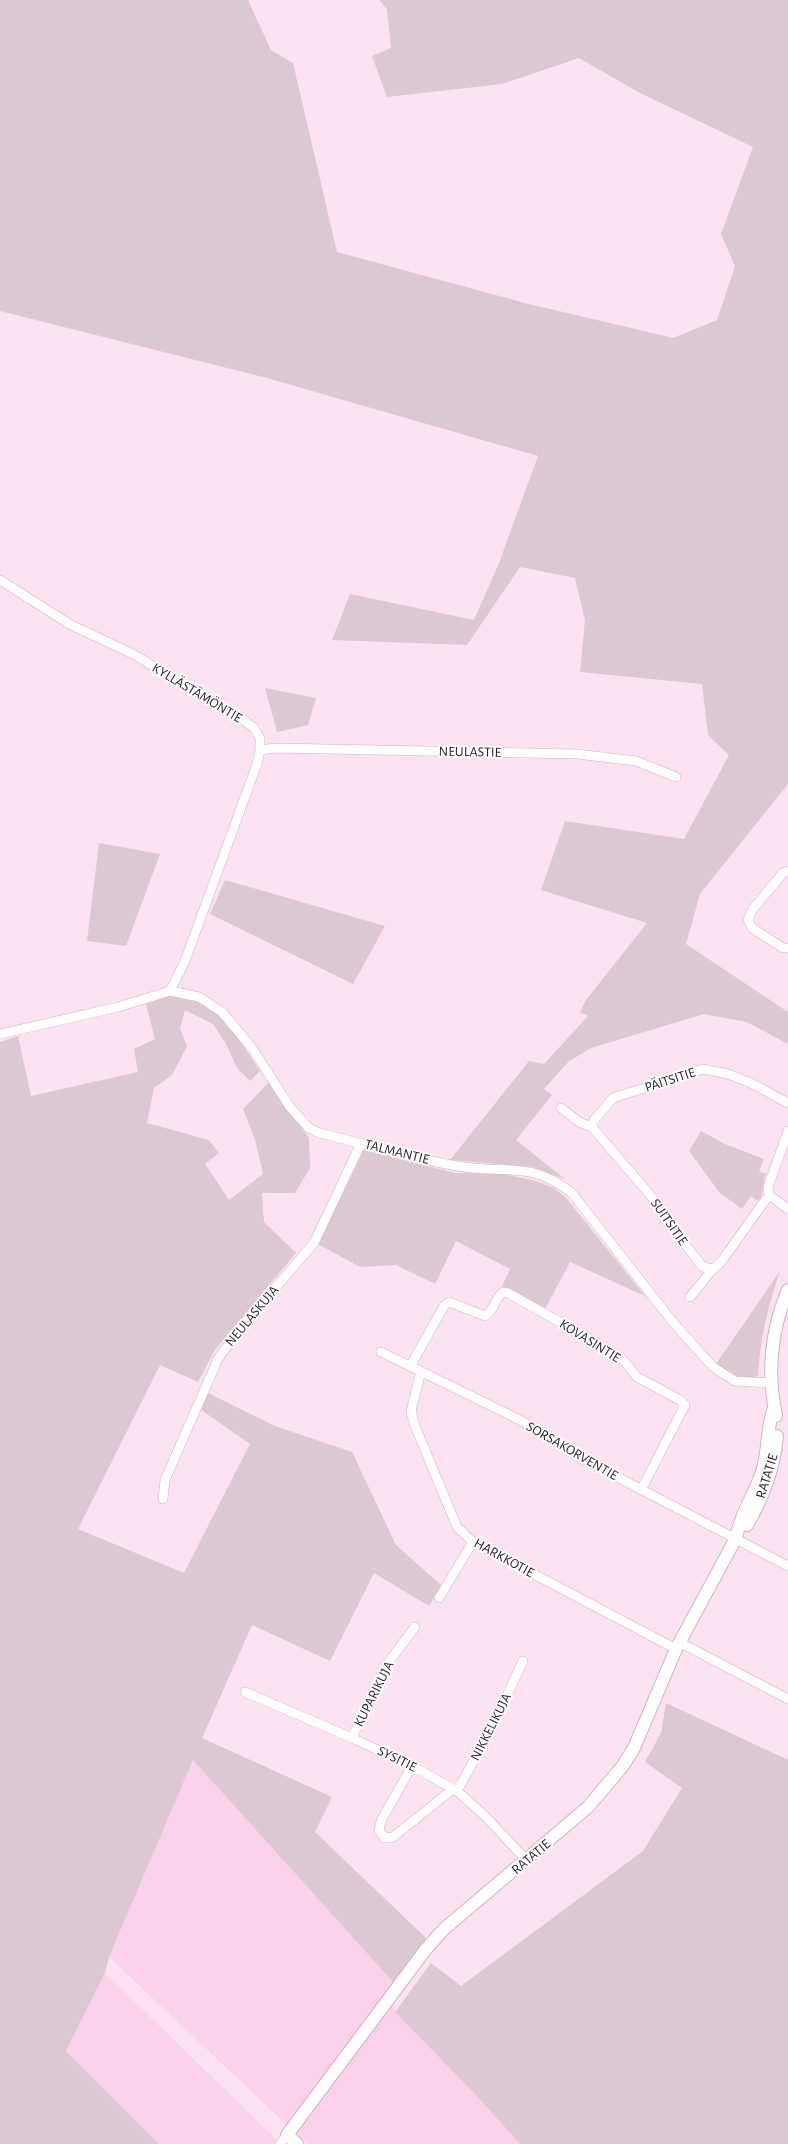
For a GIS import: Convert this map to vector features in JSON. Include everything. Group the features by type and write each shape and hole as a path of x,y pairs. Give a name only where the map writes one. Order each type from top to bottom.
{"street":[{"name":"KYLLÄSTÄMÖNTIE","path":"0,580 71,625 133,654 242,719 254,728 260,738 260,750"},
{"name":"NEULASTIE","path":"260,750 276,748 577,754 636,761 676,777"},
{"path":"170,991 189,952 260,750"},
{"path":"788,871 783,873 752,910 748,920 752,928 783,948 788,948"},
{"name":"TALMANTIE","path":"0,1034 118,1007 170,991 199,997 222,1012 252,1048 290,1108 309,1128 319,1133 460,1167 508,1168 538,1173 557,1182 571,1192 672,1321 713,1367 735,1381 772,1383"},
{"name":"PÄITSITIE","path":"592,1127 594,1120 613,1098 703,1069 728,1074 751,1082 788,1103"},
{"name":"SUITSITIE","path":"561,1108 579,1122 592,1127 657,1202 662,1209 664,1218 703,1267 713,1269"},
{"path":"690,1298 721,1262 769,1195 768,1187 788,1131"},
{"name":"NEULASKUJA","path":"163,1499 165,1480 218,1358 238,1331 314,1243 361,1143"},
{"path":"769,1195 788,1209"},
{"name":"RATATIE","path":"288,2141 426,1949 444,1929 588,1808 622,1767 634,1748 678,1645 736,1538 742,1533 758,1506 771,1474 775,1455 777,1428 771,1353 778,1313 788,1290"},
{"name":"KOVASINTIE","path":"411,1365 444,1306 449,1302 454,1302 485,1316 489,1314 499,1295 504,1292 538,1310 620,1356 637,1377 680,1400 685,1405 641,1490"},
{"name":"SORSAKORVENTIE","path":"381,1352 411,1365 546,1434 576,1456 788,1566"},
{"name":"HARKKOTIE","path":"421,1371 411,1411 415,1426 457,1527 473,1542 788,1699"},
{"path":"439,1598 473,1542"},
{"name":"KUPARIKUJA","path":"352,1738 385,1667 415,1627"},
{"name":"NIKKELIKUJA","path":"455,1790 489,1734 523,1662"},
{"name":"SYSITIE","path":"244,1692 352,1738 412,1766 455,1790 487,1818 527,1861"},
{"path":"412,1766 381,1821 379,1831 385,1838 393,1837 455,1790"}],"shaded area":[{"path":"0,0 248,0 271,50 293,63 337,252 525,303 673,338 717,320 735,266 721,234 753,147 640,93 579,58 502,84 387,97 372,56 391,48 387,9 379,0 788,0 788,784 700,894 686,944 788,1012 788,1044 747,1022 704,1014 591,1048 568,1062 544,1089 552,1095 516,1140 566,1180 533,1167 450,1160 529,1061 544,1064 588,1016 580,1012 586,1000 647,923 541,890 565,821 684,839 729,755 708,735 702,684 580,672 585,620 575,578 520,567 467,645 332,640 350,594 474,620 499,563 538,456 267,378 0,311"},
{"path":"265,688 316,698 308,725 277,732"},
{"path":"99,843 160,854 126,946 87,941"},
{"path":"225,880 385,926 353,984 210,914"},
{"path":"170,996 199,1002 215,1011 236,1036 260,1071 250,1081 237,1068 226,1044 213,1024 185,1010 180,1029 187,1046 172,1075 154,1088 147,1123 209,1140 219,1153 205,1164 229,1200 263,1174 255,1140 243,1109 270,1081 309,1138 310,1168 295,1193 262,1193 264,1222 296,1253 215,1350 198,1382 160,1365 78,1529 184,1573 250,1444 200,1409 208,1393 275,1426 352,1452 396,1545 442,1586 429,1606 374,1573 330,1661 252,1625 202,1738 332,1797 315,1832 426,1938 393,1982 193,1760 109,1957 105,1973 66,2051 159,2144 0,2144 0,1042 18,1036 31,1096 138,1072 134,1049 155,1039 146,1004"},
{"path":"701,1131 725,1144 764,1159 759,1171 766,1174 762,1194 758,1201 751,1196 742,1209 720,1193 689,1151"},
{"path":"364,1150 455,1173 505,1174 535,1181 554,1188 567,1199 645,1296 570,1262 545,1309 502,1286 510,1269 456,1241 435,1284 396,1265 360,1267 318,1244"},
{"path":"780,1271 765,1323 758,1376 747,1379 736,1376 716,1364"},
{"path":"666,1703 788,1760 788,2144 520,2144 475,2094 395,2012 431,1963 461,1986 643,1851 682,1788 645,1762 661,1733"},
{"path":"193,1760 393,1982 395,2012 475,2094 520,2144 307,2144 109,1957"},
{"path":"105,1973 281,2144 159,2144 66,2051"}]}
